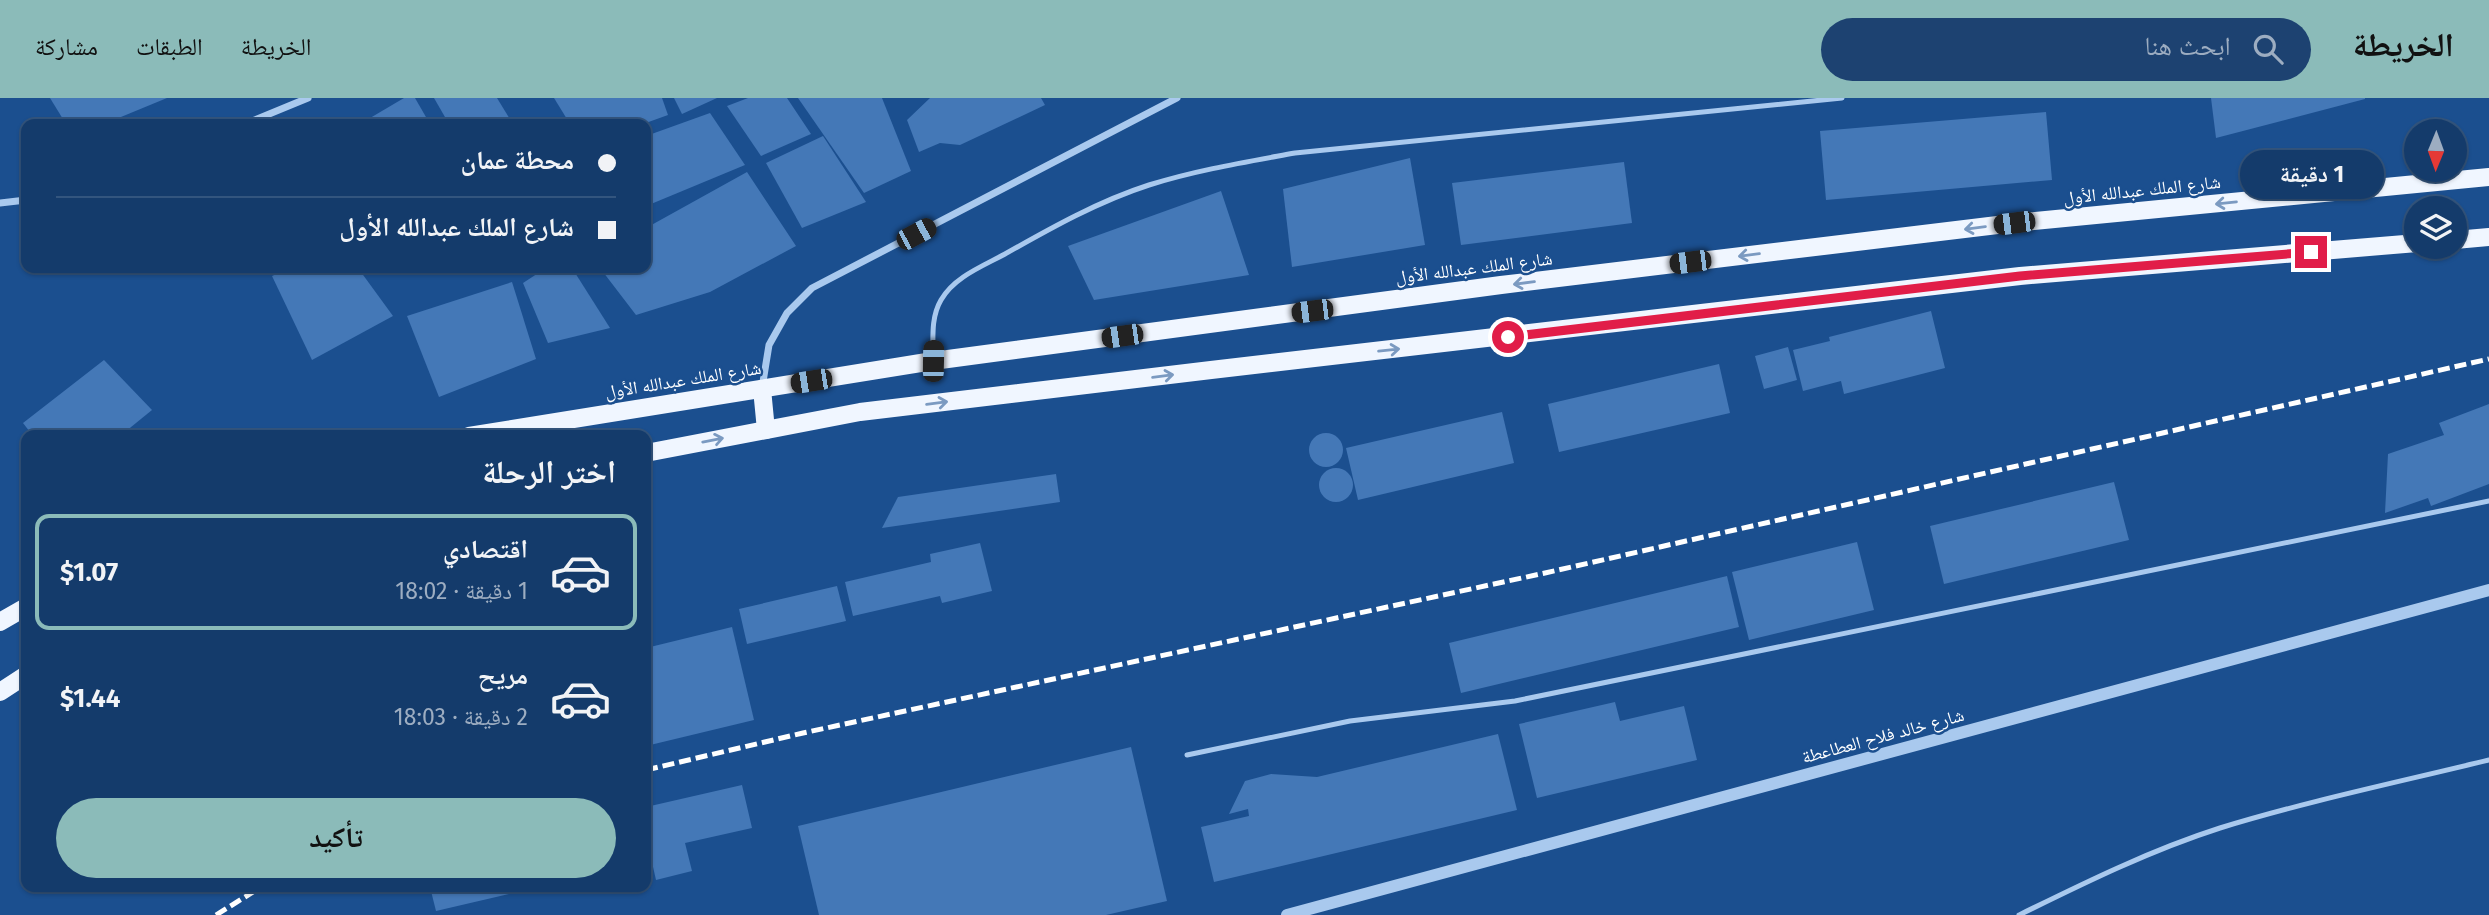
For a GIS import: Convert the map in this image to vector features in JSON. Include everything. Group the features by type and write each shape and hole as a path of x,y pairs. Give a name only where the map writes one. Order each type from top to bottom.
{"main road":[{"name":"شارع الملك عبدالله الأول","path":"506,430 933,361 1501,285 2014,223 2489,177"},
{"path":"2467,239 2489,237"},
{"path":"651,452 860,412 2020,276 2404,244"},
{"path":"762,388 766,429"},
{"path":"0,622 21,610"},
{"path":"0,692 21,678"}],"street":[{"path":"257,119 308,98"},
{"path":"762,388 769,345 787,313 812,288 1177,98"},
{"path":"0,203 21,201"},
{"name":"شارع خالد فلاح العطاعطة","path":"1287,915 2489,590"}],"lane":[{"path":"933,361 935,314 942,298 954,285 1053,227 1147,186 1242,162 1295,153 1842,98"},
{"path":"1187,755 1350,721 1515,701 2489,500"},
{"path":"2020,915 2143,859 2217,829 2489,760"}],"building":[{"path":"50,98 167,98 116,119 63,119"},
{"path":"404,98 415,98 427,119 368,119"},
{"path":"434,98 497,98 510,119 446,119"},
{"path":"554,98 662,98 668,115 651,121 651,119 567,119"},
{"path":"674,98 717,98 682,114"},
{"path":"748,98 787,98 811,134 761,156 727,106"},
{"path":"798,98 882,98 911,171 864,193"},
{"path":"930,98 1041,98 1045,105 960,145 940,143 919,152 907,120"},
{"path":"2211,98 2365,98 2365,99 2216,138"},
{"path":"2046,112 2052,180 1826,200 1820,131"},
{"path":"710,113 745,165 651,204 651,134"},
{"path":"823,136 866,202 802,228 766,163"},
{"path":"1410,158 1425,245 1292,267 1283,189"},
{"path":"1624,162 1632,223 1461,245 1452,183"},
{"path":"747,172 796,246 710,292 636,315 604,273 651,273 651,225"},
{"path":"1221,191 1249,275 1094,300 1068,246"},
{"path":"279,273 362,273 393,316 312,360 272,276"},
{"path":"538,273 575,273 610,328 548,343 523,283"},
{"path":"512,282 536,359 439,397 407,316"},
{"path":"1931,311 1945,368 1844,394 1841,381 1803,391 1793,350 1830,341 1829,337"},
{"path":"1788,347 1797,380 1764,389 1755,356"},
{"path":"104,360 152,410 127,430 28,430 23,423"},
{"path":"1719,364 1730,413 1559,452 1548,404"},
{"path":"2489,404 2489,484 2431,506 2428,498 2385,513 2388,454 2444,435 2439,423"},
{"path":"1502,412 1514,463 1358,500 1346,448"},
{"path":"1326,433 1338,438 1343,450 1338,462 1326,467 1314,462 1309,450 1314,438"},
{"path":"1336,468 1348,473 1353,485 1348,497 1336,502 1324,497 1319,485 1324,473"},
{"path":"1056,474 1060,502 882,528 898,497"},
{"path":"2114,482 2129,540 1944,584 1930,526"},
{"path":"1857,542 1874,610 1749,640 1732,572"},
{"path":"980,543 992,591 942,603 940,596 853,616 845,582 931,562 930,554"},
{"path":"1727,576 1739,627 1461,693 1449,643"},
{"path":"837,586 846,621 747,644 739,609"},
{"path":"732,627 754,720 651,745 651,647"},
{"path":"1615,702 1620,721 1684,706 1697,760 1537,798 1519,724"},
{"path":"1498,734 1517,810 1214,882 1201,827 1249,816 1248,809 1229,814 1245,781 1271,774 1317,777"},
{"path":"1131,747 1167,901 1106,915 819,915 798,826"},
{"path":"742,785 752,828 685,843 692,871 656,880 651,858 651,806"},
{"path":"431,892 517,892 436,911"}],"railway":[{"path":"651,769 803,733 1545,573 2489,359"},
{"path":"216,915 253,892"}],"route":[{"path":"1508,337 2020,276 2311,252"}]}
